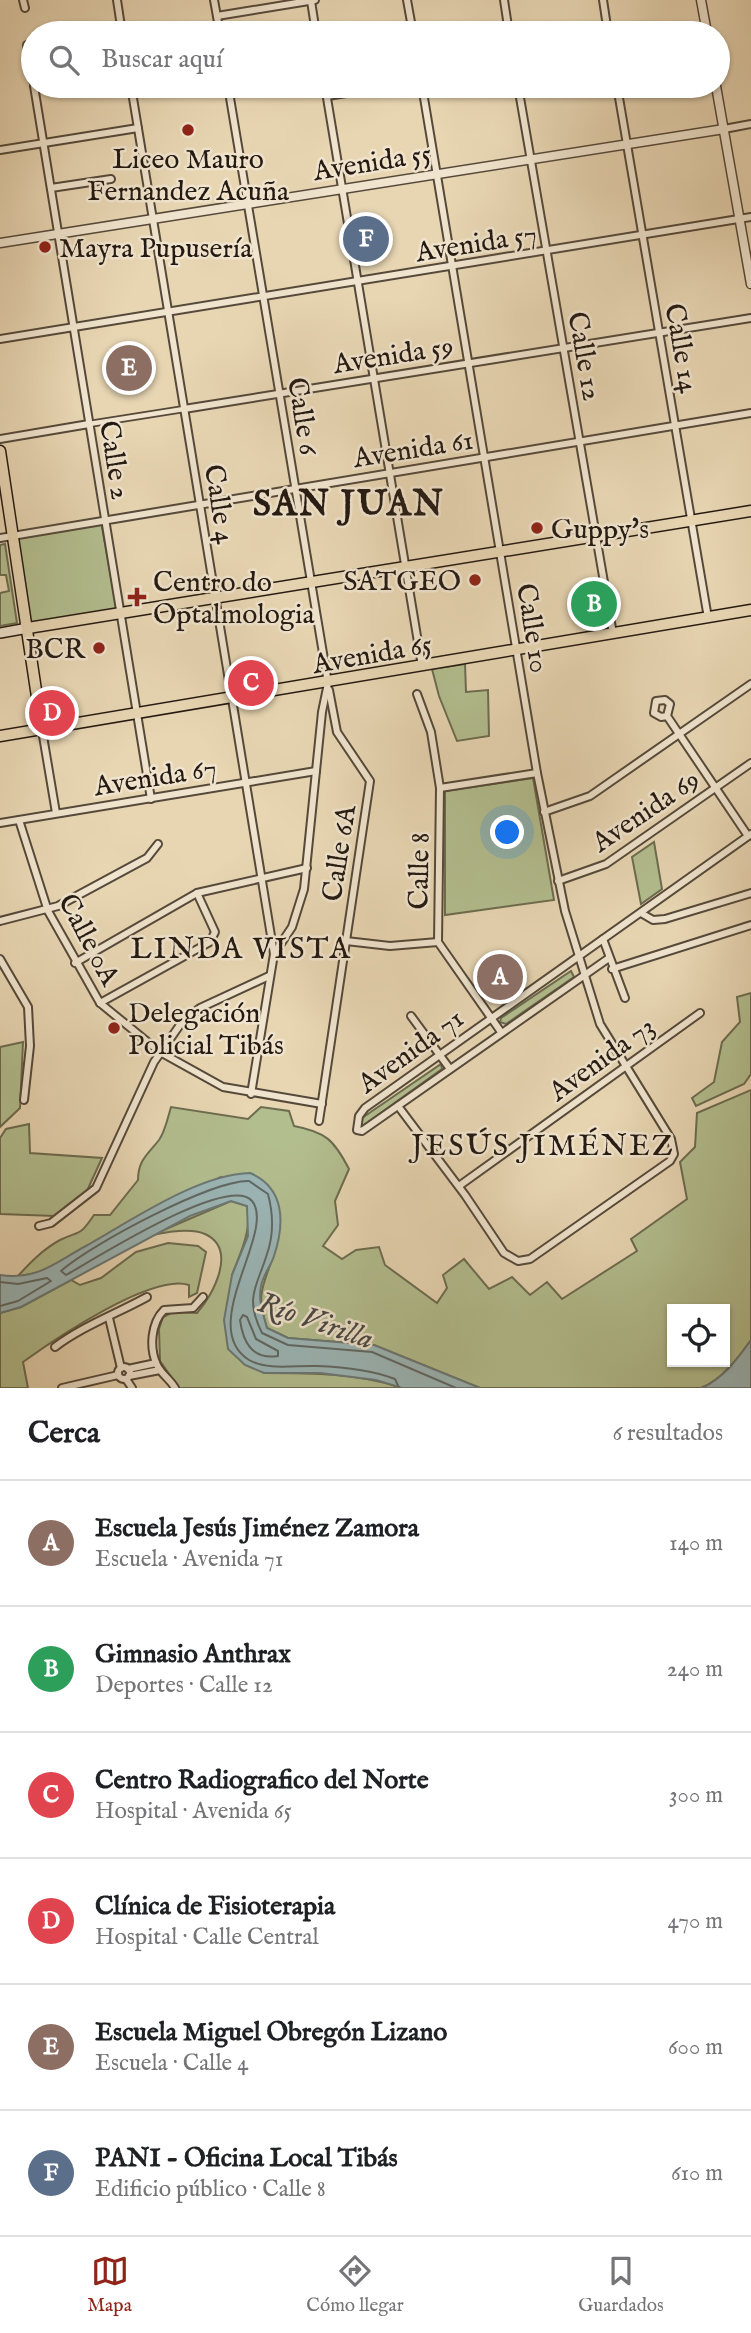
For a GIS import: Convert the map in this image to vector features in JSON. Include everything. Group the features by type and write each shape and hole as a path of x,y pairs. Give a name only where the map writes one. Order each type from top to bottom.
{"main road":[{"path":"0,451 42,730"},
{"path":"0,633 751,511"},
{"name":"Avenida 65","path":"0,736 751,610"}],"street":[{"path":"23,0 25,8"},
{"path":"117,0 120,21"},
{"path":"214,0 218,21"},
{"path":"217,16 313,0 315,21"},
{"path":"407,0 411,21"},
{"path":"504,0 507,21"},
{"path":"603,0 606,21"},
{"path":"701,0 705,21"},
{"name":"Calle 2","path":"36,98 150,799"},
{"name":"Calle 4","path":"133,98 274,954 251,1094"},
{"name":"Calle 6","path":"230,98 328,683 322,712 307,868 292,927 274,954"},
{"path":"327,98 422,667"},
{"name":"Calle 10","path":"424,98 486,457 516,651 558,881 583,975 600,1024 671,1139 674,1154 670,1161 530,1259 517,1261 504,1253 459,1186"},
{"name":"Calle 12","path":"521,98 613,634"},
{"name":"Calle 14","path":"619,98 708,618"},
{"path":"718,98 751,279"},
{"name":"Avenida 55","path":"0,243 751,124"},
{"path":"0,150 138,128"},
{"path":"51,188 111,178"},
{"name":"Avenida 57","path":"0,339 740,221 751,217"},
{"name":"Avenida 59","path":"0,439 751,318"},
{"name":"Avenida 61","path":"0,538 751,413"},
{"name":"Calle 6A","path":"319,1121 370,781 337,732 328,683"},
{"path":"544,812 590,796 751,684"},
{"name":"Calle 8","path":"417,694 431,732 440,788 438,942 501,1032"},
{"path":"322,712 332,711"},
{"path":"667,716 750,835"},
{"path":"42,730 57,813"},
{"name":"Avenida 69","path":"558,881 606,864 751,763"},
{"name":"Avenida 67","path":"0,823 316,771"},
{"path":"440,788 537,773"},
{"name":"Calle 0A","path":"19,820 48,911 75,963 100,1003 160,1052"},
{"name":"Avenida 71","path":"609,958 362,1131 357,1130 359,1116 365,1108 750,835"},
{"path":"0,921 48,911 147,858 158,845"},
{"path":"75,963 197,893 307,868"},
{"path":"100,1003 210,942 215,932 197,893"},
{"path":"641,913 653,920 686,914 751,893"},
{"path":"612,969 751,925"},
{"path":"603,939 625,998"},
{"path":"345,941 390,946 438,942"},
{"path":"0,959 28,1007 30,1046 24,1100"},
{"path":"39,1226 51,1223 96,1188 160,1052 182,1022 200,1008 269,976"},
{"name":"Avenida 73","path":"459,1186 699,1013"},
{"path":"411,1016 450,1069"},
{"name":"Avenida 71","path":"160,1052 223,1087 251,1094 322,1104"},
{"path":"398,1106 459,1186"},
{"path":"55,1347 76,1331 109,1318 147,1297"},
{"path":"175,1388 158,1367 152,1342 160,1314 171,1307 193,1308 204,1297"},
{"path":"109,1318 124,1373 132,1388"},
{"path":"62,1388 158,1367"}],"green space":[{"path":"101,521 117,611 31,624 17,535"},
{"path":"5,544 17,623 0,626 0,593 9,591 6,575 0,575 0,545"},
{"path":"465,664 466,692 488,690 489,736 457,741 439,696 432,669"},
{"path":"533,778 554,900 445,915 445,791"},
{"path":"654,842 662,889 641,904 632,857"},
{"path":"571,971 574,977 506,1024 500,1022 501,1018"},
{"path":"751,993 751,1074 744,1084 696,1106 692,1098 714,1082 722,1042 740,1022 737,997"},
{"path":"23,1042 20,1108 0,1127 0,1047"},
{"path":"441,1064 442,1069 361,1127 362,1118"},
{"path":"751,1090 751,1340 730,1366 730,1304 667,1304 667,1367 729,1367 701,1388 480,1388 374,1345 288,1338 267,1328 261,1299 263,1284 276,1248 280,1218 221,1177 130,1221 48,1270 17,1277 48,1248 82,1230 94,1215 110,1215 138,1180 142,1162 161,1137 171,1107 248,1119 261,1107 289,1111 294,1126 314,1131 328,1139 339,1151 349,1169 335,1201 338,1225 323,1246 342,1259 356,1250 379,1247 385,1265 437,1303 447,1288 443,1275 464,1259 489,1289 512,1277 530,1295 547,1282 562,1299 637,1251 631,1239 687,1199 680,1162 695,1147 697,1113"},
{"path":"29,1124 30,1153 102,1158 86,1193 55,1216 0,1214 0,1138 6,1129"},
{"path":"231,1201 247,1206 247,1232 232,1275 264,1373 351,1377 402,1388 179,1388 160,1361 159,1329 163,1317 173,1312 197,1313 215,1284 221,1261 220,1250 215,1241 200,1232 179,1231 152,1235"},
{"path":"168,1243 198,1246 206,1252 197,1293 189,1297 189,1285 173,1284 152,1289 104,1310 23,1362 28,1388 0,1388 0,1313 21,1307 71,1280 80,1285 101,1278 136,1252"}],"water":[{"name":"Río Virilla","path":"250,1173 270,1188 279,1208 278,1244 260,1291 267,1328 288,1338 374,1345 480,1388 402,1388 376,1380 320,1373 264,1373 245,1365 228,1349 224,1320 232,1275 248,1236 247,1206 231,1201 190,1216 21,1307 0,1313 0,1275 35,1273 186,1190 230,1175"},
{"path":"751,1340 751,1388 701,1388 723,1374"}],"place":[{"name":"Liceo Mauro Fernandez Acuña","path":"188,130"},
{"name":"PANI - Oficina Local Tibás","path":"366,239"},
{"name":"Mayra Pupusería","path":"45,247"},
{"name":"Escuela Miguel Obregón Lizano","path":"129,368"},
{"name":"Guppy's","path":"537,528"},
{"name":"SATGEO","path":"475,580"},
{"name":"Centro do Optalmologia","path":"137,597"},
{"name":"Gimnasio Anthrax","path":"594,604"},
{"name":"BCR","path":"99,648"},
{"name":"Centro Radiografico del Norte","path":"251,683"},
{"name":"Clínica de Fisioterapia","path":"52,713"},
{"name":"Escuela Jesús Jiménez Zamora","path":"500,977"},
{"name":"Delegación Policial Tibás","path":"114,1028"}],"district":[{"name":"SAN JUAN","path":"349,503"},
{"name":"LINDA VISTA","path":"241,948"},
{"name":"JESÚS JIMÉNEZ","path":"543,1145"}]}
